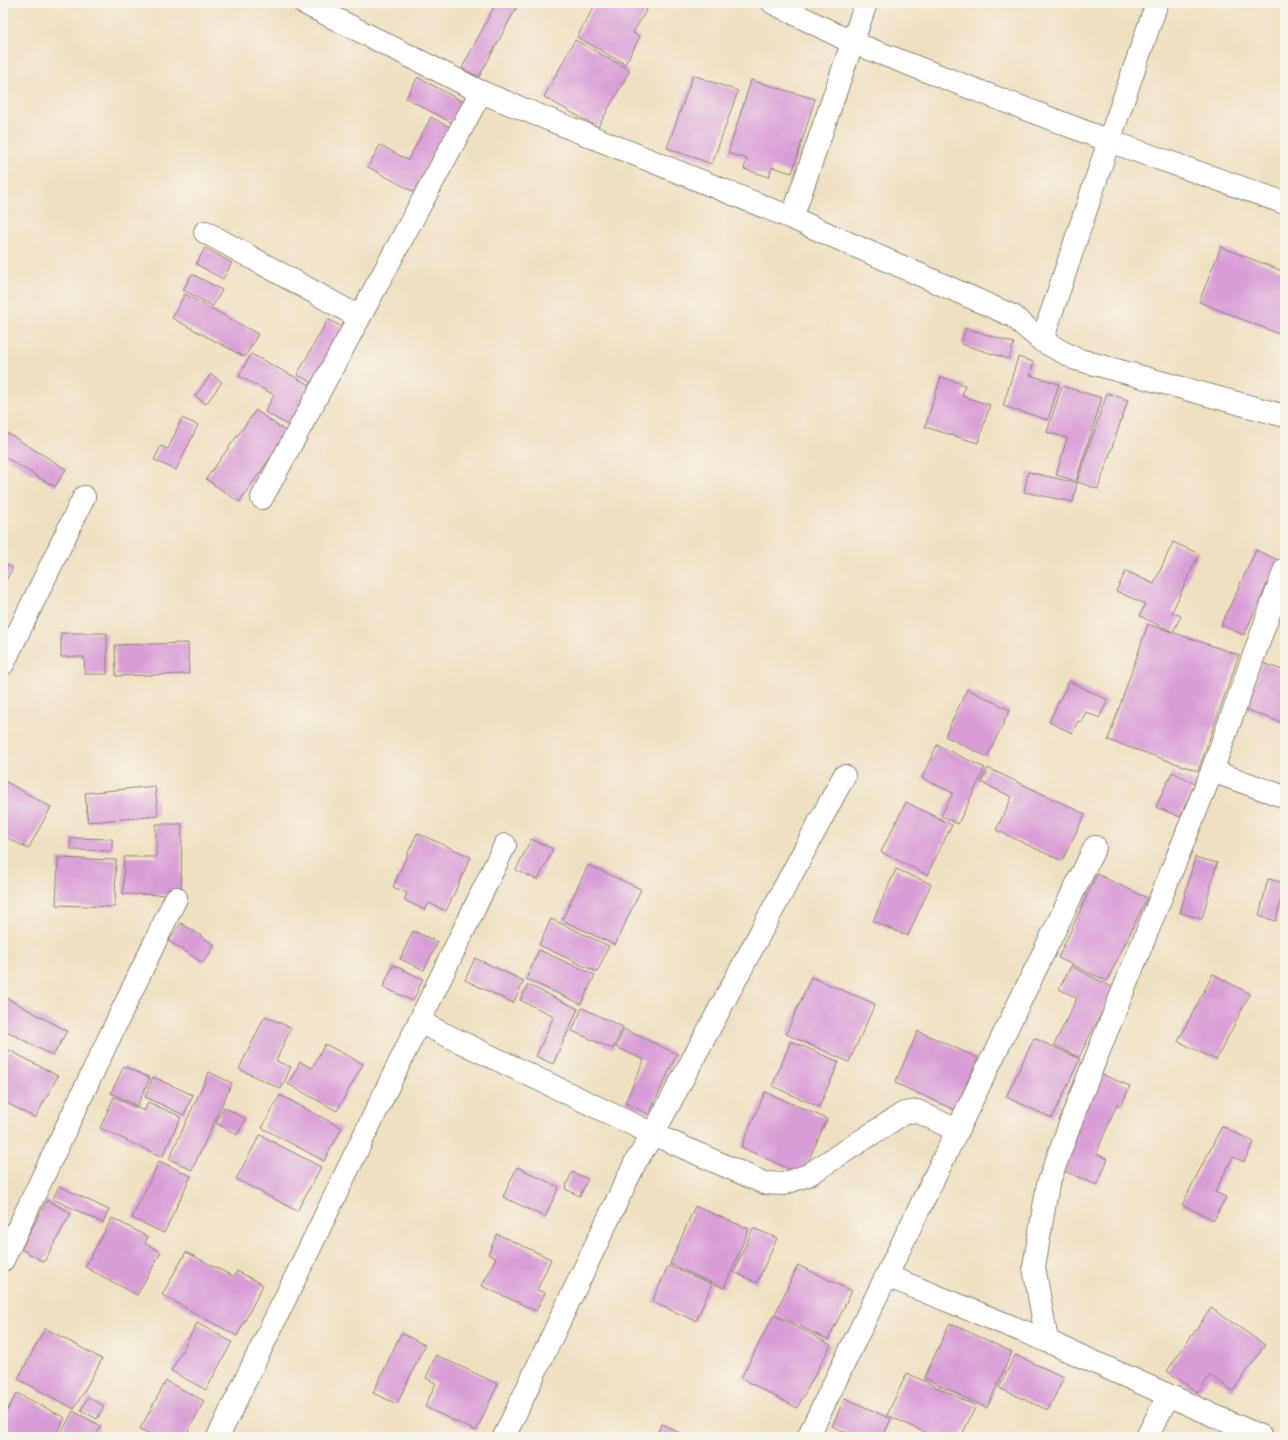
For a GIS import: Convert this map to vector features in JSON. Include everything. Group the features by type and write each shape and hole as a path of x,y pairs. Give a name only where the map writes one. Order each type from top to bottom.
{"street":[{"path":"304,3 481,92 792,218 1013,316 1042,341 1076,360 1285,416"},
{"path":"773,3 851,42 1109,141 1285,203"},
{"path":"792,218 851,42 866,3"},
{"path":"1042,341 1157,3"},
{"path":"262,498 481,92"},
{"path":"205,232 359,317"},
{"path":"3,664 84,497"},
{"path":"1047,1341 1034,1267 1048,1184 1082,1093 1212,771 1285,569"},
{"path":"1212,771 1285,797"},
{"path":"504,1437 635,1163 653,1134 844,776"},
{"path":"218,1437 505,845"},
{"path":"808,1437 1095,847"},
{"path":"3,1260 176,898"},
{"path":"419,1022 653,1134 764,1183 783,1184 808,1175 904,1113 917,1111 958,1131"},
{"path":"887,1276 1047,1341 1262,1437"},
{"path":"1148,1437 1168,1396"}],"building":[{"path":"496,3 519,3 479,77 462,68"},
{"path":"596,3 636,3 647,9 633,33 640,37 625,64 577,37"},
{"path":"575,40 630,70 598,127 544,97"},
{"path":"693,75 738,91 712,164 667,148"},
{"path":"418,77 465,103 454,124 406,98"},
{"path":"751,80 815,99 792,173 772,167 769,177 744,169 747,159 728,153"},
{"path":"431,117 451,128 416,193 368,167 380,145 408,160"},
{"path":"1221,247 1285,272 1284,336 1199,302"},
{"path":"205,248 232,263 223,279 196,264"},
{"path":"192,274 222,290 213,306 183,290"},
{"path":"185,294 258,334 245,357 172,318"},
{"path":"328,319 347,330 317,385 297,375"},
{"path":"966,328 1014,343 1009,359 961,344"},
{"path":"251,354 312,386 291,427 265,412 274,395 239,376"},
{"path":"1018,357 1034,362 1030,375 1059,384 1048,420 1003,406"},
{"path":"211,374 222,382 206,404 195,396"},
{"path":"941,377 965,385 962,396 990,405 978,443 925,427"},
{"path":"1062,386 1102,398 1076,481 1056,475 1067,438 1047,432"},
{"path":"1107,393 1128,400 1098,489 1077,482"},
{"path":"256,410 288,433 239,502 206,479"},
{"path":"182,418 198,425 176,470 154,460 161,446 168,449"},
{"path":"4,431 66,469 55,487 3,456"},
{"path":"1028,472 1077,483 1073,502 1024,492"},
{"path":"1173,542 1199,554 1172,612 1181,616 1173,632 1140,616 1145,604 1116,591 1126,571 1154,584"},
{"path":"1256,550 1278,560 1244,635 1221,625"},
{"path":"3,562 13,568 3,585"},
{"path":"1148,624 1239,655 1198,771 1108,740"},
{"path":"61,633 107,633 107,674 85,674 84,657 61,657"},
{"path":"188,643 189,674 116,676 115,645"},
{"path":"1262,663 1285,671 1285,724 1245,709"},
{"path":"1069,681 1108,700 1099,718 1086,712 1081,722 1078,721 1072,733 1049,722"},
{"path":"967,689 1010,710 987,757 945,736"},
{"path":"937,745 985,768 958,824 941,816 953,793 922,778"},
{"path":"988,768 1085,814 1062,861 996,830 1012,797 981,782"},
{"path":"1172,772 1195,783 1180,817 1156,807"},
{"path":"3,780 51,807 28,849 3,835"},
{"path":"155,786 158,816 88,822 85,793"},
{"path":"906,802 952,825 927,875 881,852"},
{"path":"156,824 182,824 181,895 123,894 124,857 156,857"},
{"path":"417,833 471,857 446,911 429,903 425,910 404,900 407,893 393,887"},
{"path":"71,838 112,839 112,851 71,850"},
{"path":"531,839 553,849 538,880 516,870"},
{"path":"1195,857 1217,863 1202,919 1180,913"},
{"path":"58,858 116,860 115,907 56,905"},
{"path":"588,865 641,889 615,945 562,920"},
{"path":"896,869 931,884 908,936 873,921"},
{"path":"1097,874 1147,898 1107,981 1058,958"},
{"path":"1268,879 1285,883 1276,921 1259,916"},
{"path":"551,919 609,946 597,972 539,945"},
{"path":"181,923 215,945 203,963 169,941"},
{"path":"413,931 438,942 424,970 400,959"},
{"path":"539,950 595,975 581,1004 526,979"},
{"path":"475,958 524,981 513,1003 465,980"},
{"path":"393,965 423,979 413,1001 383,987"},
{"path":"1071,966 1114,988 1079,1057 1054,1045 1077,998 1059,989"},
{"path":"1213,974 1250,994 1216,1060 1178,1041"},
{"path":"811,977 875,1004 849,1062 786,1034"},
{"path":"528,985 578,1009 553,1064 536,1056 554,1016 520,1000"},
{"path":"3,996 67,1031 53,1056 3,1029"},
{"path":"582,1008 623,1027 613,1049 572,1031"},
{"path":"265,1016 291,1028 276,1061 291,1067 281,1089 239,1069"},
{"path":"624,1029 677,1054 649,1114 625,1103 644,1060 616,1047"},
{"path":"918,1031 978,1058 955,1110 895,1083"},
{"path":"1034,1038 1080,1059 1052,1118 1006,1097"},
{"path":"791,1041 839,1062 819,1107 772,1086"},
{"path":"325,1044 363,1064 337,1111 288,1084 300,1062 312,1068"},
{"path":"9,1050 58,1076 35,1118 3,1101 3,1062"},
{"path":"124,1066 150,1078 137,1106 111,1093"},
{"path":"209,1072 232,1083 192,1170 169,1159"},
{"path":"1098,1073 1130,1086 1121,1106 1117,1104 1096,1154 1108,1159 1097,1185 1057,1168"},
{"path":"153,1077 193,1095 184,1115 145,1097"},
{"path":"765,1092 827,1119 802,1175 741,1147"},
{"path":"280,1095 342,1128 324,1161 262,1128"},
{"path":"114,1097 144,1111 148,1102 181,1117 162,1157 100,1128"},
{"path":"224,1107 246,1119 237,1135 216,1123"},
{"path":"1222,1126 1254,1142 1244,1162 1233,1157 1215,1192 1226,1197 1214,1220 1182,1205"},
{"path":"260,1135 321,1167 297,1211 236,1179"},
{"path":"159,1161 191,1176 164,1233 132,1218"},
{"path":"517,1167 559,1187 545,1217 503,1197"},
{"path":"572,1172 588,1179 580,1196 565,1189"},
{"path":"59,1186 109,1210 103,1223 53,1199"},
{"path":"47,1200 71,1213 44,1262 21,1249"},
{"path":"695,1206 749,1229 724,1288 670,1264"},
{"path":"112,1218 148,1237 145,1243 161,1252 137,1295 85,1267"},
{"path":"753,1228 777,1238 757,1283 734,1272"},
{"path":"497,1234 551,1259 537,1290 545,1293 536,1311 482,1286 496,1258 488,1254"},
{"path":"186,1252 234,1277 237,1271 263,1285 237,1336 162,1295"},
{"path":"798,1265 852,1291 828,1340 775,1314"},
{"path":"668,1266 712,1284 696,1321 652,1302"},
{"path":"1211,1308 1265,1345 1233,1391 1210,1375 1198,1393 1167,1371"},
{"path":"774,1315 831,1345 797,1408 741,1378"},
{"path":"197,1323 232,1342 206,1390 171,1371"},
{"path":"950,1323 1012,1352 987,1408 924,1378"},
{"path":"45,1328 102,1359 74,1409 18,1379"},
{"path":"401,1333 425,1345 397,1404 373,1393"},
{"path":"436,1355 498,1384 476,1431 425,1407 436,1383 426,1378"},
{"path":"1015,1355 1064,1377 1048,1410 999,1388"},
{"path":"907,1373 976,1406 961,1437 935,1437 887,1415"},
{"path":"166,1381 204,1401 185,1437 155,1437 140,1429"},
{"path":"17,1393 65,1418 55,1437 3,1437 3,1418"},
{"path":"88,1397 104,1406 97,1419 81,1410"},
{"path":"845,1398 891,1419 883,1437 856,1437 832,1426"},
{"path":"73,1411 101,1426 95,1437 88,1437 81,1433 79,1437 59,1437"},
{"path":"662,1424 688,1437 655,1437"}]}
